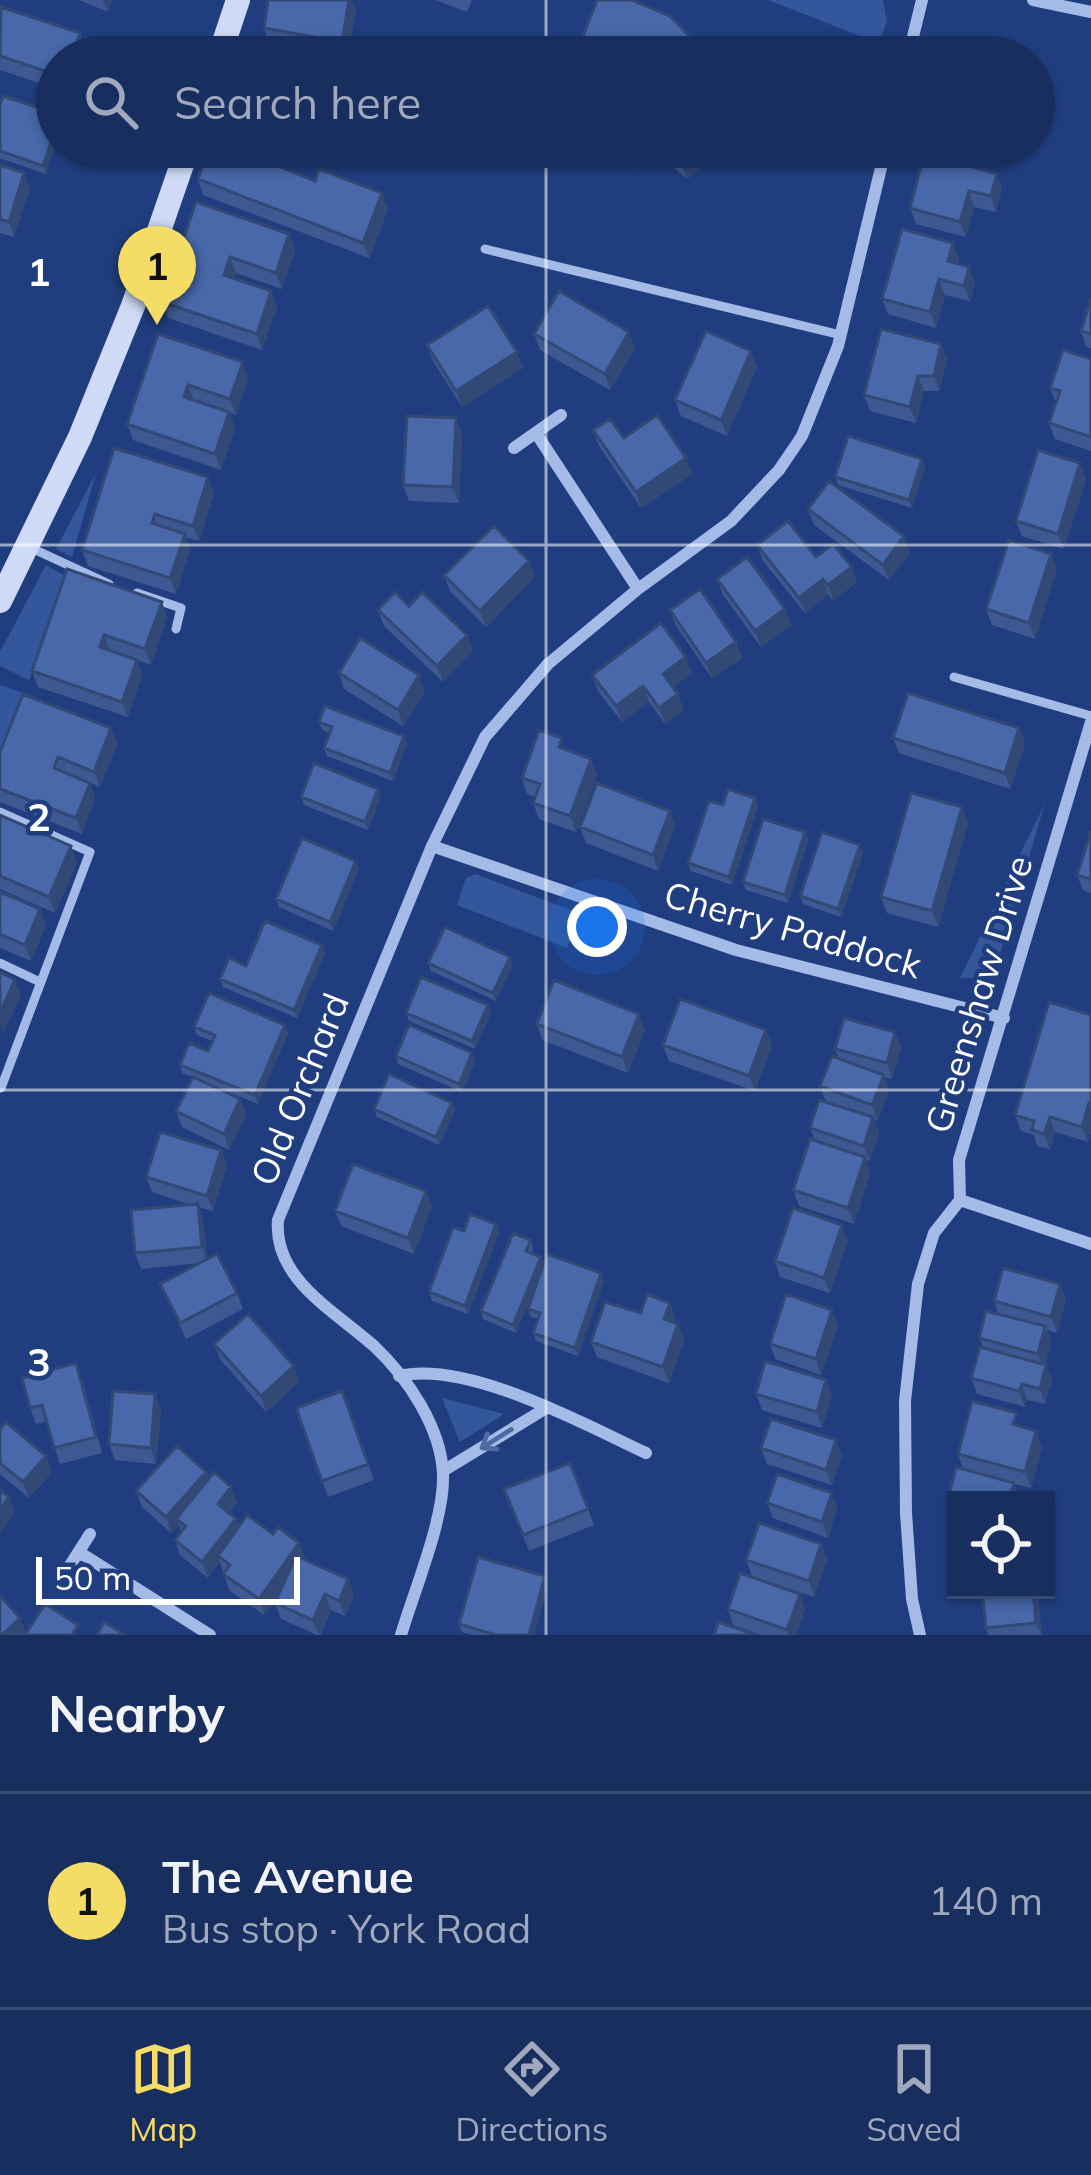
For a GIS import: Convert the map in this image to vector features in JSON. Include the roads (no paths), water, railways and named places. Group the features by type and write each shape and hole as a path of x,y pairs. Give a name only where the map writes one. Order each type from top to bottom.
{"street":[{"path":"226,36 238,0"},
{"path":"913,36 922,0"},
{"path":"1033,0 1091,12"},
{"path":"0,601 89,415 181,168"},
{"name":"Old Orchard","path":"401,1635 441,1501 443,1471 430,1422 376,1348 315,1297 283,1260 276,1242 278,1220 432,846 484,737 548,664 638,589 731,521 779,470 802,436 823,393 841,335 881,168"},
{"path":"514,448 561,415"},
{"path":"536,433 638,589"},
{"name":"Greenshaw Drive","path":"920,1635 912,1599 906,1513 904,1401 919,1284 934,1233 960,1200 959,1160 1091,719"},
{"name":"Cherry Paddock","path":"432,846 736,950 1004,1018"},
{"path":"960,1200 1091,1244"},
{"path":"399,1376 441,1372 548,1406 646,1453"},
{"path":"443,1471 548,1406"},
{"path":"68,1570 90,1534"},
{"path":"79,1552 210,1635"}],"lane":[{"path":"485,249 841,335"},
{"path":"27,546 100,581 182,608 176,628"},
{"path":"954,677 1091,719"},
{"path":"0,812 90,852 1,1088"},
{"path":"0,963 40,982"}],"place":[{"name":"The Avenue","path":"157,325"}]}
